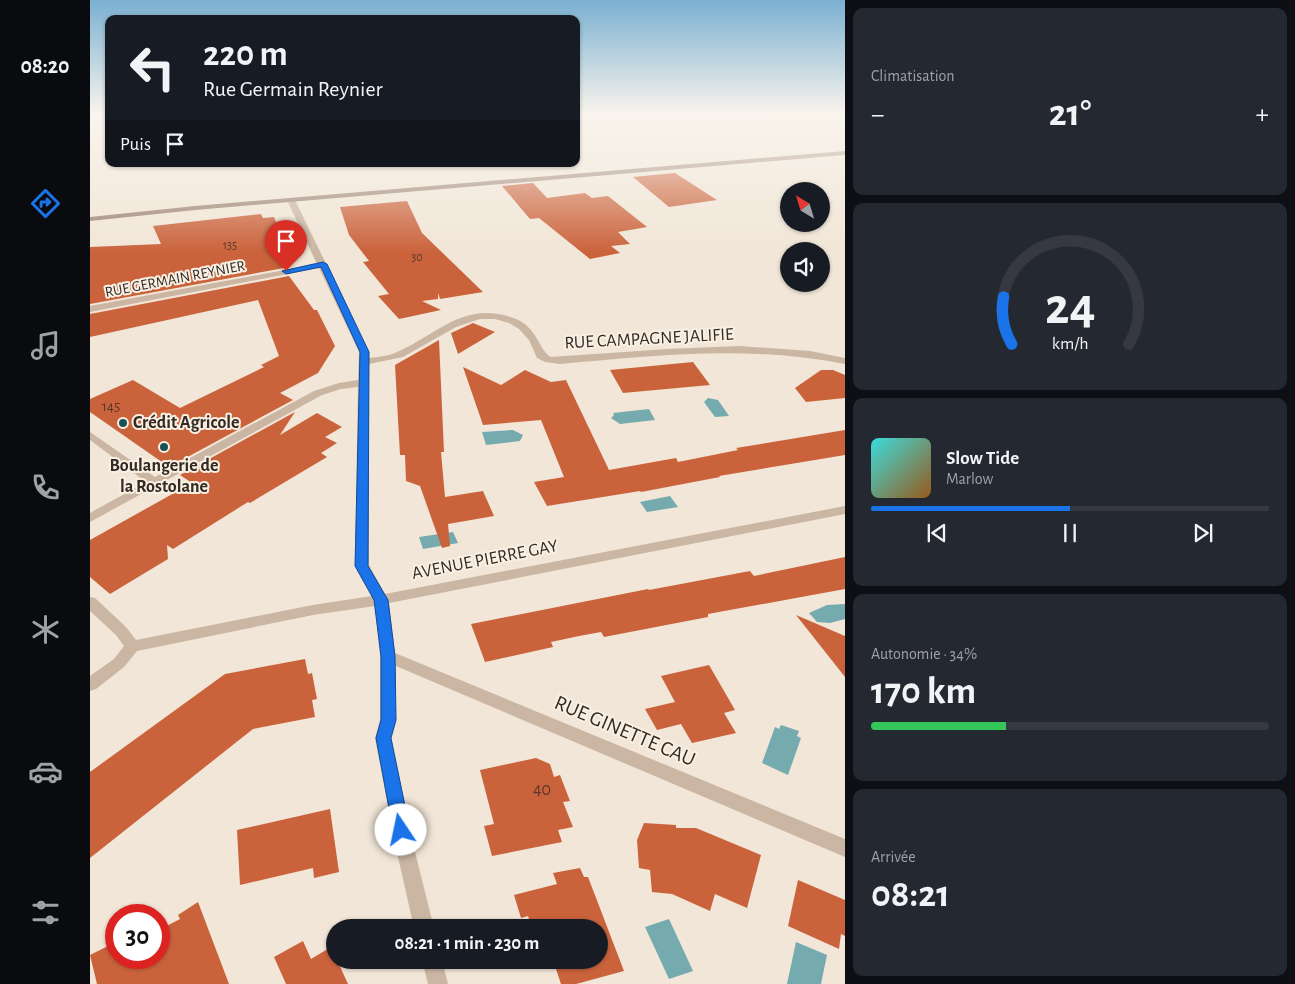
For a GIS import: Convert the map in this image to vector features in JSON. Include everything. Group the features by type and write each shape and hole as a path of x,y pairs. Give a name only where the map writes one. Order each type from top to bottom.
{"street":[{"path":"90,219 763,160"},
{"path":"291,200 364,352 362,566 381,600 388,656 388,720 383,738 405,848 422,919"},
{"name":"RUE GERMAIN REYNIER","path":"90,309 323,264"},
{"name":"RUE CAMPAGNE JALIFIE","path":"364,362 397,355 463,319 478,316 499,316 516,323 537,342 541,356 550,360 560,361 705,349 762,350 824,356 845,361"},
{"path":"90,518 318,393 339,386 364,383"},
{"path":"90,435 154,482"},
{"name":"AVENUE PIERRE GAY","path":"132,646 845,510"},
{"path":"90,602 121,631 132,646 119,663 90,685"},
{"name":"RUE GINETTE CAU","path":"388,656 845,848"},
{"path":"434,969 438,984"}],"water":[{"path":"708,398 718,400 729,416 715,417 704,402"},
{"path":"649,409 655,420 620,424 611,418 614,415 613,413"},
{"path":"513,430 523,435 520,441 486,445 482,432"},
{"path":"670,496 678,507 647,512 640,502"},
{"path":"453,532 458,543 423,549 419,537"},
{"path":"845,604 845,619 830,623 817,622 809,613 827,605"},
{"path":"781,725 799,731 797,736 801,738 788,775 762,763 775,727 779,729"},
{"path":"669,919 693,971 669,979 645,927"},
{"path":"796,942 827,955 821,984 787,984"}],"building":[{"path":"675,173 717,200 669,207 633,177"},
{"path":"533,183 547,198 585,193 592,198 608,196 647,227 618,232 630,244 611,246 620,253 590,259 539,218 530,219 502,186"},
{"path":"407,201 422,233 483,292 440,299 438,293 438,299 422,301 441,310 399,319 378,296 389,294 363,262 369,261 349,235 340,207"},
{"path":"261,214 263,218 274,217 290,256 277,258 284,268 90,304 90,247 161,244 153,226"},
{"path":"289,276 314,310 317,310 335,346 318,373 280,393 293,400 169,467 90,412 90,399 133,380 180,408 264,367 261,365 279,356 258,300 90,337 90,314"},
{"path":"473,323 495,332 458,354 451,333"},
{"path":"439,340 444,452 441,452 445,497 483,491 494,516 448,524 450,546 442,548 420,486 406,481 405,455 400,455 395,365"},
{"path":"693,362 710,385 623,393 610,370"},
{"path":"463,367 501,385 525,370 551,382 566,380 609,470 676,458 678,462 738,450 736,448 845,430 845,455 719,476 641,492 547,506 534,482 564,477 541,420 483,425"},
{"path":"821,370 833,370 845,375 845,398 806,402 795,388"},
{"path":"295,412 280,435 317,413 342,427 325,437 337,443 321,453 327,457 250,503 248,502 173,549 167,545 168,559 110,594 90,577 90,540 192,483 180,475"},
{"path":"845,557 845,589 708,614 708,617 604,637 601,632 579,636 551,642 553,647 485,662 471,624 648,589 750,571 754,576"},
{"path":"796,615 845,636 845,677"},
{"path":"305,659 308,674 312,673 317,699 312,700 315,717 253,729 90,858 90,772 225,674"},
{"path":"709,665 735,710 724,713 736,733 692,743 681,724 657,730 645,709 675,702 661,676"},
{"path":"536,758 550,764 554,777 560,775 570,801 563,802 573,827 558,830 562,842 492,856 484,826 494,824 480,770"},
{"path":"330,809 339,872 314,878 313,868 240,885 237,830"},
{"path":"644,823 676,825 676,828 696,828 761,855 747,908 715,894 710,911 672,894 652,892 650,870 639,868 637,840"},
{"path":"580,868 584,877 588,877 604,919 529,919 528,916 521,918 514,895 557,884 553,873"},
{"path":"798,880 845,900 845,936 841,934 839,949 788,926"},
{"path":"198,902 229,984 97,984 90,955 105,948 105,969 170,969 170,924 180,919 178,915"},
{"path":"608,929 624,971 576,984 561,984 556,969 608,969"},
{"path":"303,941 311,959 326,950 326,969 341,969 348,984 286,984 274,957"}],"place":[{"name":"Crédit Agricole","path":"123,423"},
{"name":"Boulangerie de la Rostolane","path":"164,447"}],"route":[{"path":"286,271 323,264 364,352 362,566 381,600 388,656 388,720 383,738 401,830"}]}
